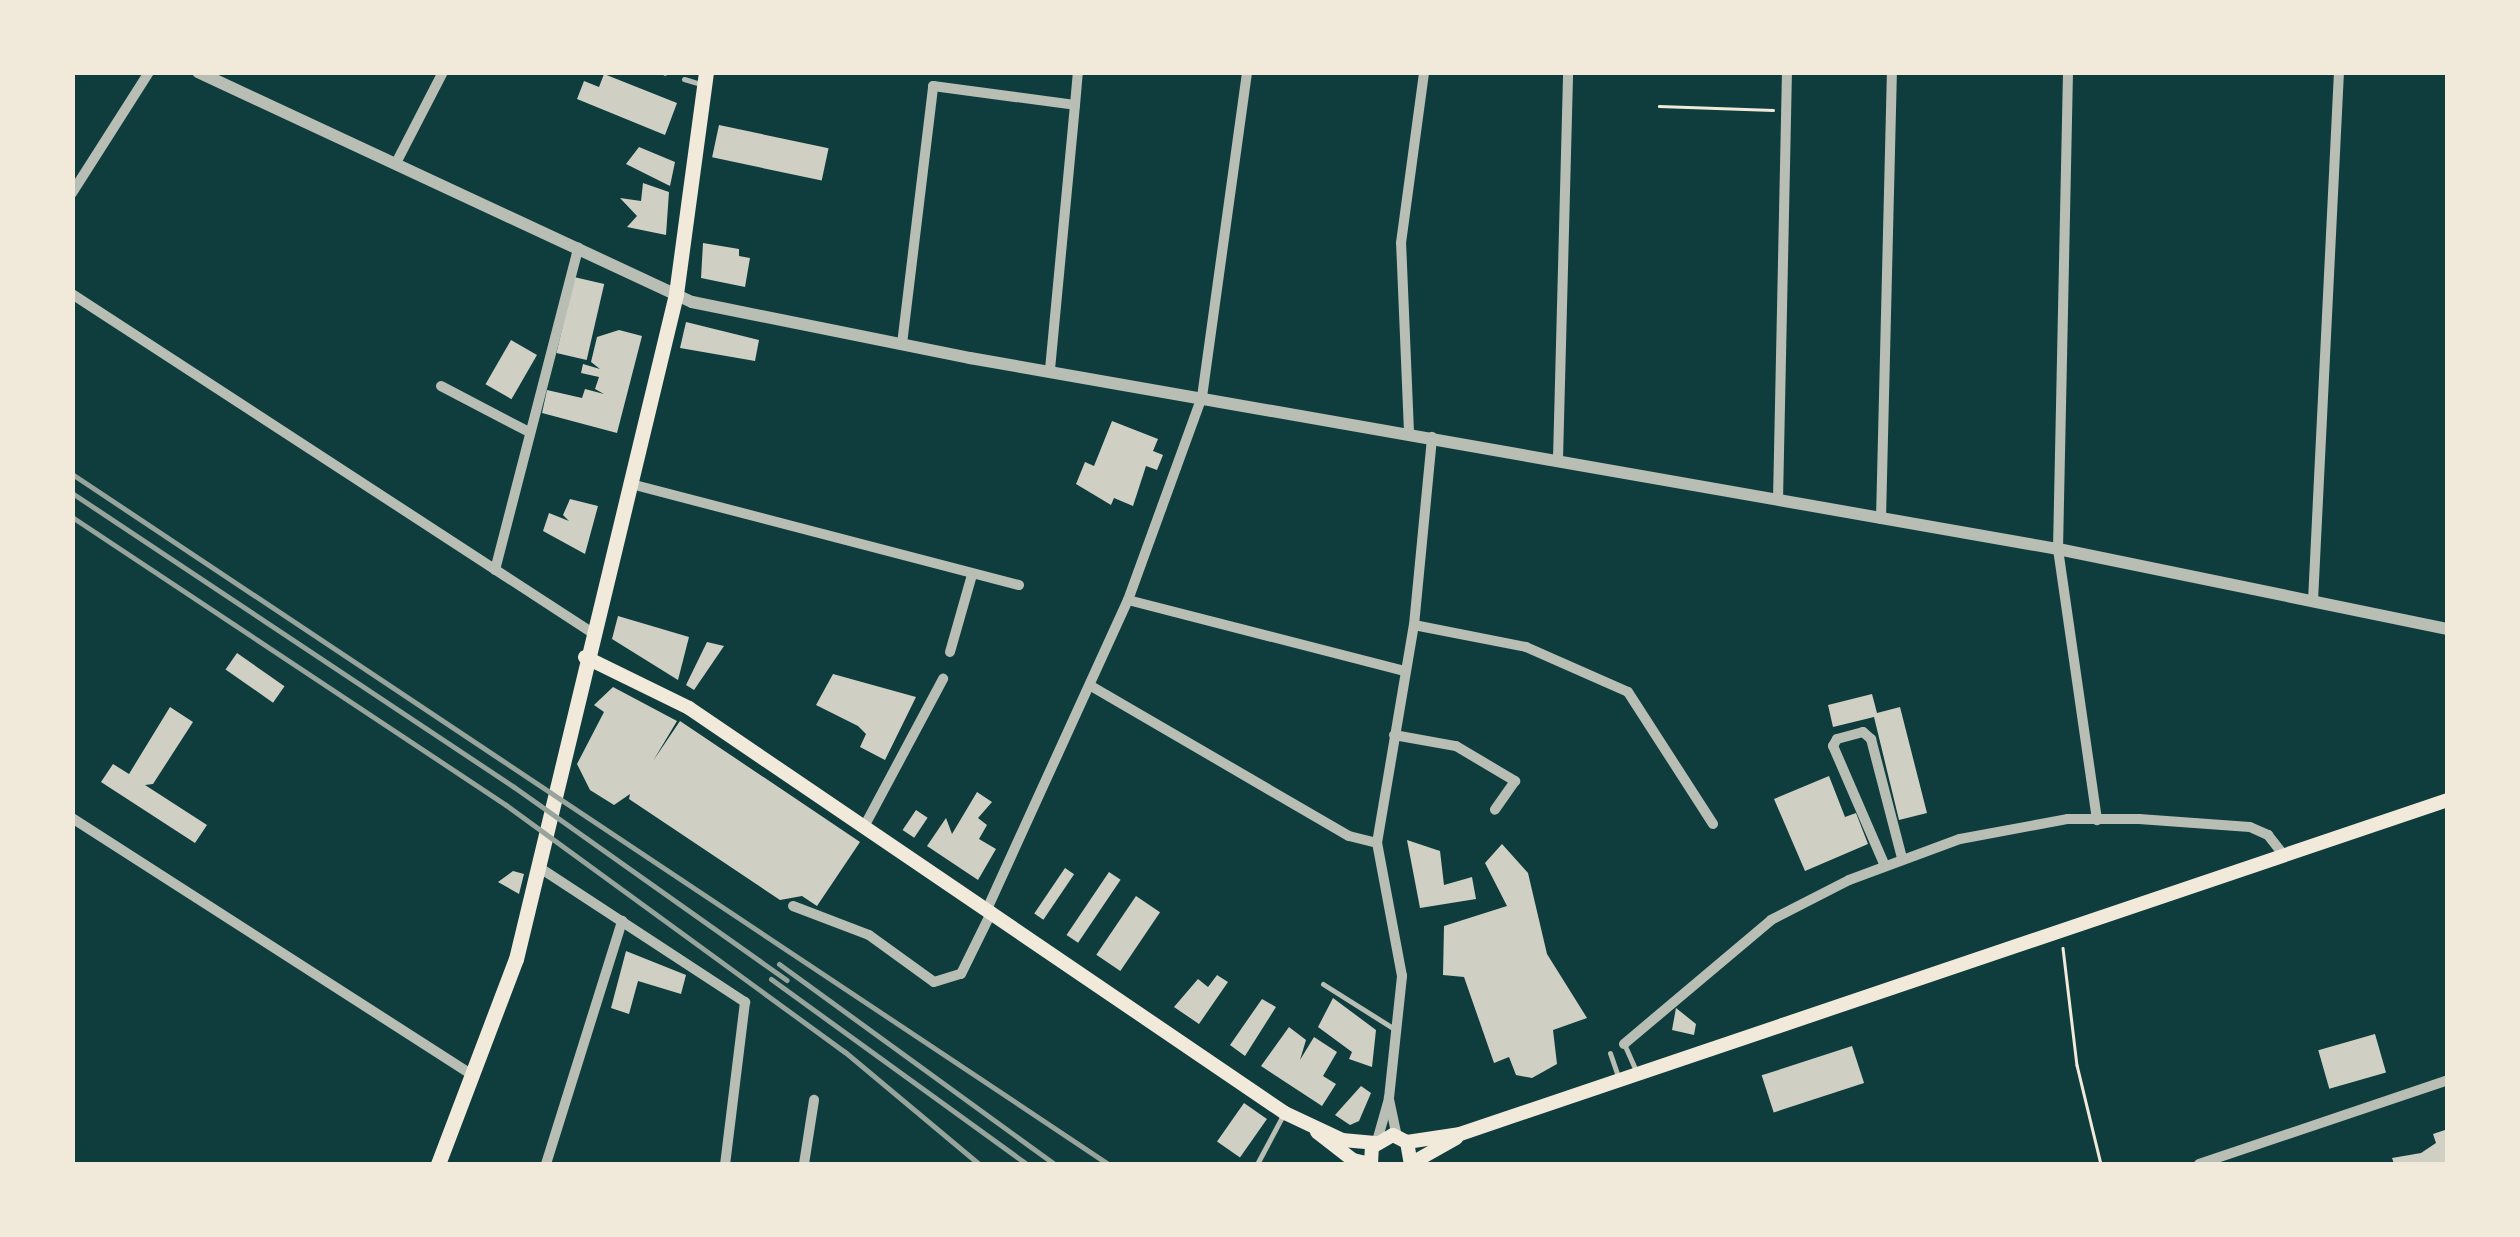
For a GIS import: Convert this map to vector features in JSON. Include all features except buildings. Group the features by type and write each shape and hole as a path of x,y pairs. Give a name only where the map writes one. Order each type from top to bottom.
{"main road":[{"path":"438,1164 506,995 591,632 632,484 676,294 704,78"},
{"path":"585,657 667,694 990,909 1285,1113 1357,1144 1460,1134"},
{"path":"1402,1140 1412,1164 1460,1134 2448,800"},
{"path":"1313,1128 1352,1162 1371,1164 1376,1142"}],"street":[{"path":"72,192 149,72"},
{"path":"198,72 676,294 902,344 2058,549 2448,629"},
{"path":"396,163 443,72"},
{"path":"1050,370 1078,72"},
{"path":"793,906 869,935 934,982 961,974 1128,600 1202,397 1248,72"},
{"path":"1409,432 1401,243 1424,72"},
{"path":"1558,459 1568,72"},
{"path":"1778,500 1787,72"},
{"path":"1881,519 1892,72"},
{"path":"2068,72 2058,549 2097,820"},
{"path":"2313,600 2339,72"},
{"path":"902,344 933,86 1075,105"},
{"path":"495,570 527,431 578,248"},
{"path":"72,294 591,632"},
{"path":"441,386 527,431"},
{"path":"1376,1142 1389,1098 1402,976 1378,843 1414,625 1432,438"},
{"path":"632,484 1018,584"},
{"path":"950,652 972,575"},
{"path":"1128,600 1404,671"},
{"path":"1414,625 1526,647 1628,692 1712,824"},
{"path":"865,825 943,679"},
{"path":"1091,686 1350,836 1378,843"},
{"path":"1884,866 1833,746 1836,739 1863,732 1871,739 1902,858"},
{"path":"1394,735 1456,746 1516,781 1495,810"},
{"path":"72,818 475,1077"},
{"path":"1624,1044 1739,943 1806,900 1902,858 2019,825 2097,820 2250,828 2268,835 2282,853"},
{"path":"537,866 744,1002 726,1164"},
{"path":"546,1164 622,920"},
{"path":"2199,1164 2448,1080"},
{"path":"1389,1098 1402,1140"},
{"path":"804,1164 816,1126 814,1100"}],"lane":[{"path":"684,79 704,78"},
{"path":"1324,984 1396,1030"},
{"path":"1624,1044 1637,1072"},
{"path":"1610,1053 1618,1079"},
{"path":"1257,1164 1285,1113"}],"path":[{"path":"1659,106 1786,111"},
{"path":"2062,941 2078,1066 2101,1164"}],"railway":[{"path":"72,474 1108,1164"},
{"path":"72,493 514,787 787,980"},
{"path":"72,517 506,805 845,1052 979,1164"},
{"path":"779,964 1054,1164"},
{"path":"771,979 1027,1164"}]}
